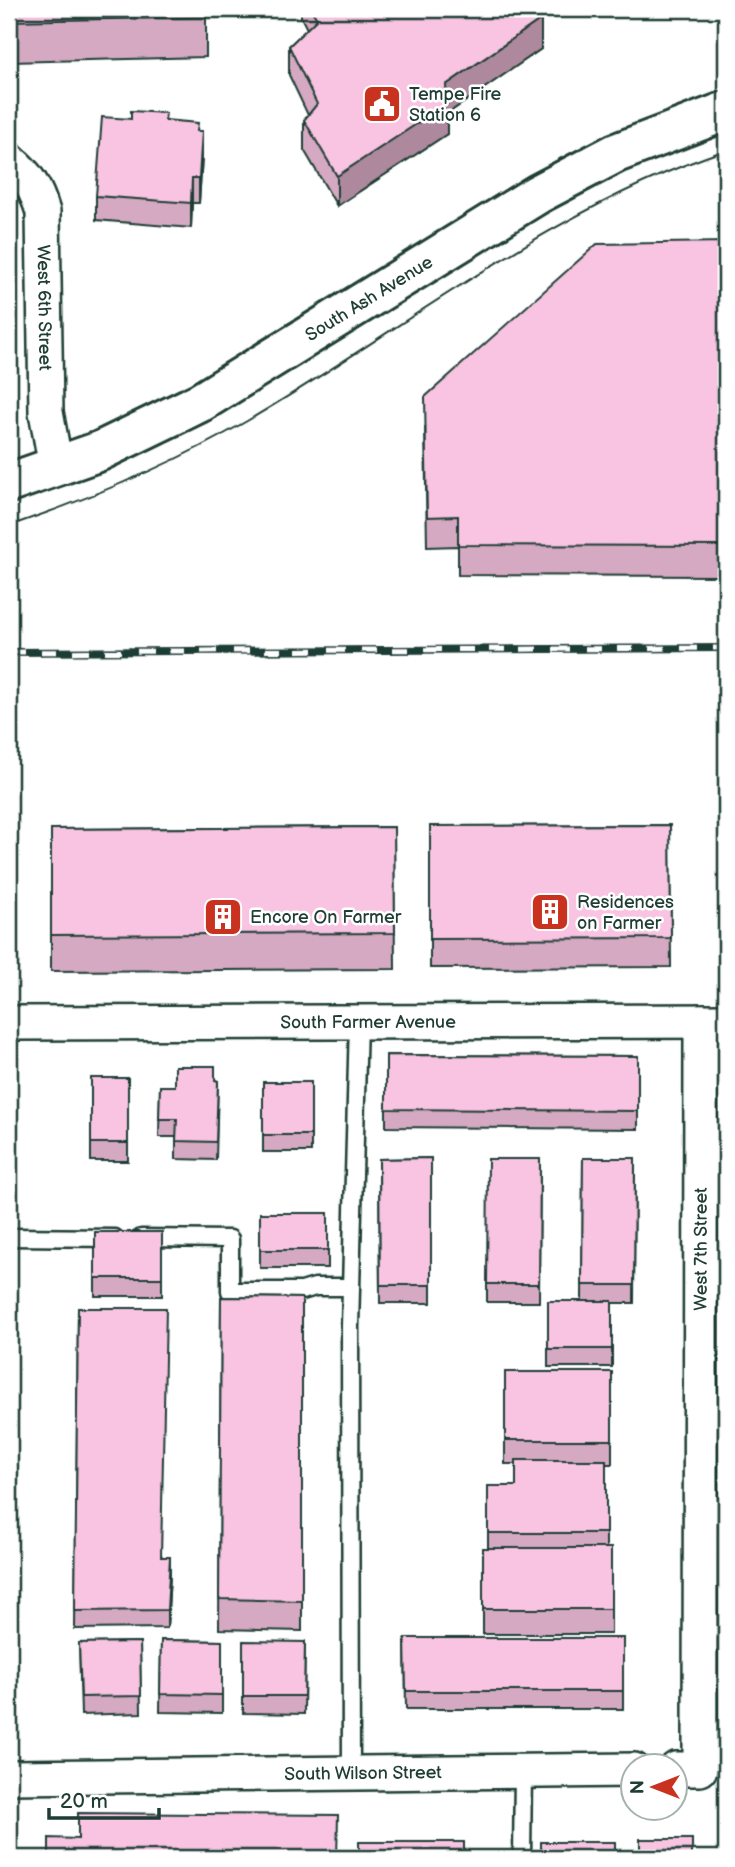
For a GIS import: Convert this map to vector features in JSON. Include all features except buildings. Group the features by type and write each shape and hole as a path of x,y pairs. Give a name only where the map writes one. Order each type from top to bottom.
{"street":[{"name":"South Ash Avenue","path":"9,483 111,446 201,402 538,194 616,153 726,111"},
{"name":"West 6th Street","path":"9,160 24,173 36,190 43,212 46,412 56,467"},
{"name":"South Farmer Avenue","path":"9,1023 714,1021"},
{"name":"West 7th Street","path":"689,1752 714,1021"},
{"name":"South Wilson Street","path":"9,1777 620,1770"}],"lane":[{"path":"351,1773 351,1287 358,1022"},
{"path":"9,1237 230,1239 230,1291 302,1291 315,1287 351,1287"},
{"path":"522,1858 523,1771"}],"tram line":[{"path":"9,526 131,480 219,437 305,386 540,237 662,174 726,150"}],"railway":[{"path":"9,652 726,648"}],"place":[{"name":"Tempe Fire Station 6","path":"382,104"},
{"name":"Residences on Farmer","path":"550,912"},
{"name":"Encore On Farmer","path":"223,917"}]}
